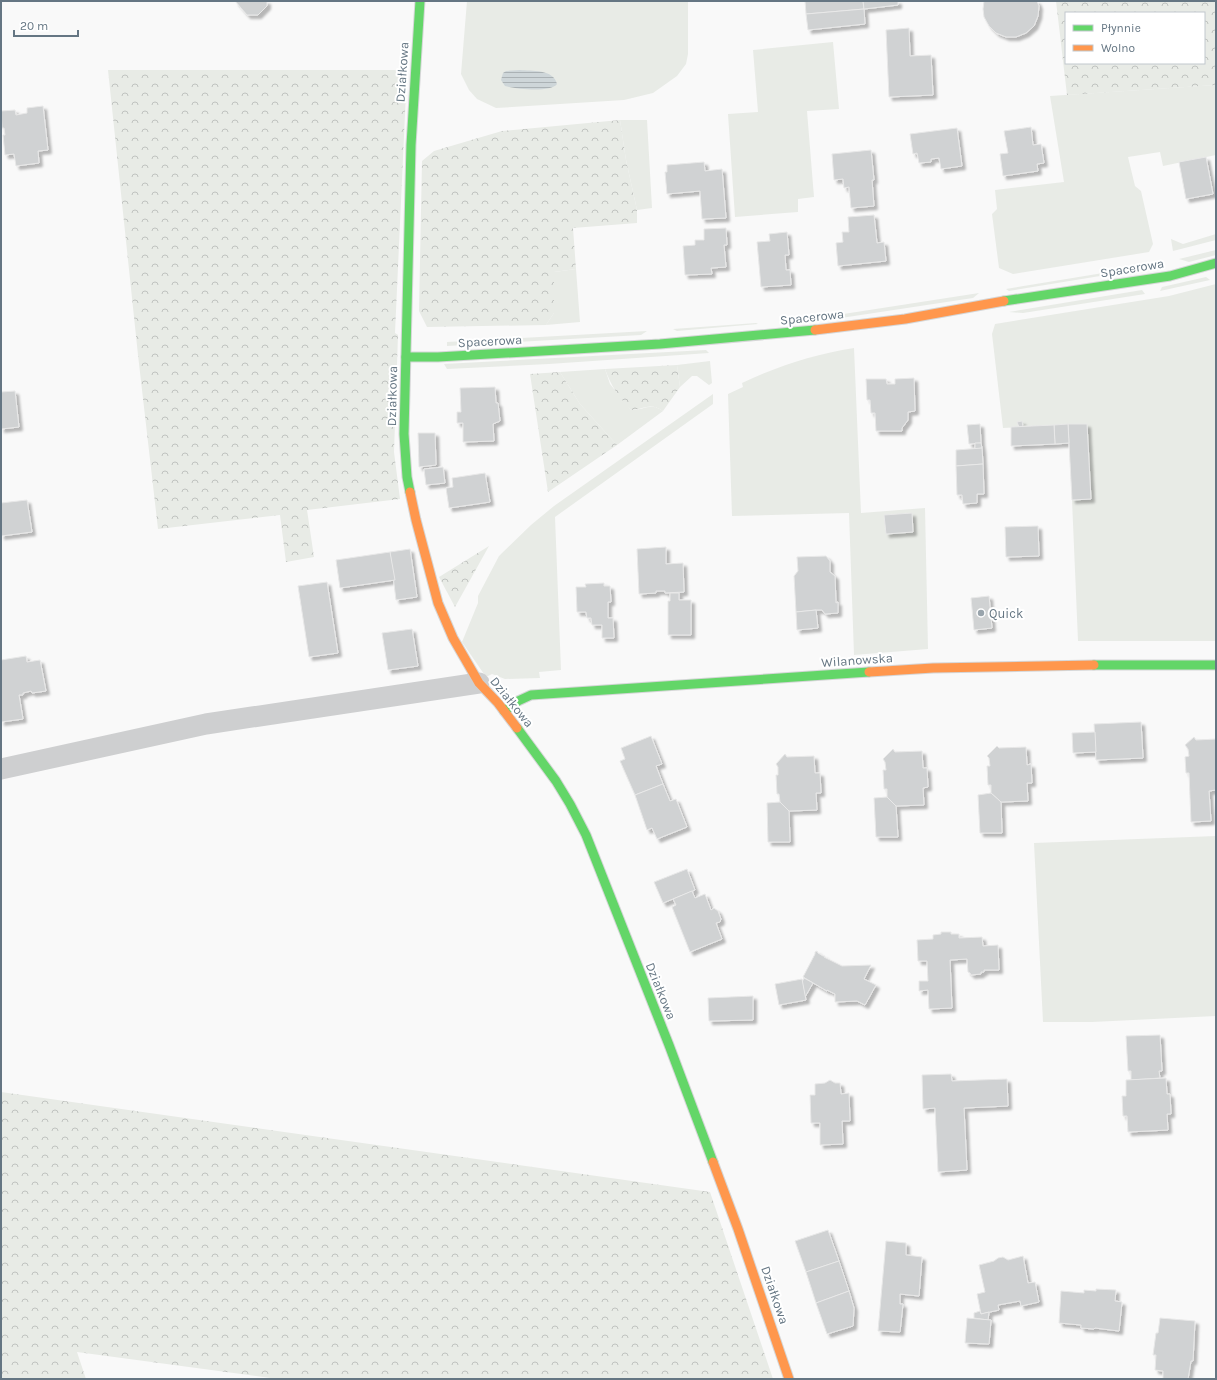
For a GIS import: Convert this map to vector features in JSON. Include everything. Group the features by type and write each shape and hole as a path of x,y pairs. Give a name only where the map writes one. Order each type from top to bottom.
{"street":[{"name":"Działkowa","path":"420,1 411,145 404,434 407,477 416,520 438,603 453,638 480,683 556,781 586,835 738,1229 789,1379"},
{"name":"Spacerowa","path":"406,357 456,356 660,344 825,329 905,319 983,304 1170,276 1216,263"},
{"name":"Wilanowska","path":"504,712 531,695 917,669 1106,665 1216,665"},
{"path":"1,769 206,724 480,683"}],"green space":[{"path":"467,1 688,1 688,54 686,64 677,76 653,93 624,100 496,108 477,99 469,90 461,74"},
{"path":"1056,1 1216,1 1216,85 1067,95"},
{"path":"833,42 839,109 807,111 814,197 798,199 798,212 735,217 728,114 758,112 753,50"},
{"path":"108,70 407,70 395,333 398,335 394,452 400,499 307,510 314,557 286,562 280,515 158,529"},
{"path":"1215,85 1216,155 1163,166 1160,152 1128,157 1135,186 1141,191 1153,244 1149,252 1013,274 999,268 992,214 997,209 995,190 1064,182 1050,96"},
{"path":"620,120 647,120 652,208 637,210 626,160"},
{"path":"620,120 626,160 637,210 637,223 573,228 576,269 554,272 554,313 546,325 427,327 419,311 422,161 434,151 502,131"},
{"path":"1216,234 1216,240 1173,251 1171,239 1183,244"},
{"path":"1216,250 1216,255 1189,262 1179,259"},
{"path":"1152,265 1149,268 1009,291 1006,289"},
{"path":"576,269 580,322 546,325 554,313 554,272"},
{"path":"1206,277 1210,280 1160,291 1162,287"},
{"path":"1216,284 1216,641 1078,641 1072,500 1091,499 1087,424 1003,428 992,334 995,324 1169,296"},
{"path":"1142,290 1145,294 1023,313 1009,312"},
{"path":"979,293 973,298 841,318 837,315"},
{"path":"758,324 677,331 673,329"},
{"path":"647,331 641,335 447,346 447,342"},
{"path":"854,348 861,513 925,508 928,649 854,655 849,513 732,516 728,394 743,387 742,383 769,371 811,357"},
{"path":"706,350 709,353 549,364 447,369 444,364"},
{"path":"710,361 712,383 709,385 697,376 692,376 680,387 677,365"},
{"path":"677,365 680,387 663,411 651,406 631,410 615,391 605,369"},
{"path":"605,369 610,384 631,410 654,407 663,411 617,445 580,404 560,372"},
{"path":"560,372 580,404 617,445 548,492 530,374"},
{"path":"713,394 713,404 555,517 561,670 539,672 540,678 505,679 492,674 486,677 462,642 478,603 478,596 499,556 531,525 554,506"},
{"path":"489,546 455,607 439,577"},
{"path":"1216,836 1216,1016 1092,1022 1043,1022 1034,843"},
{"path":"1,1092 710,1192 773,1379 278,1379 77,1352 86,1379 1,1379"}],"shaded area":[{"path":"520,70 547,73 555,79 557,84 548,89 524,89 505,86 501,80 503,73 506,71"}],"building":[{"path":"235,1 267,1 267,6 258,15 247,15"},
{"path":"805,1 863,1 864,9 806,14"},
{"path":"863,1 898,1 898,5 864,9"},
{"path":"984,1 1037,1 1039,6 1038,16 1034,26 1026,33 1016,37 1006,37 996,33 989,26 984,17"},
{"path":"864,9 865,24 808,30 806,14"},
{"path":"909,28 910,56 931,55 933,95 889,97 886,30"},
{"path":"43,106 48,150 38,151 39,163 16,166 14,154 5,155 3,135 5,135 4,128 2,128 1,111 15,110 16,115 27,113 27,108"},
{"path":"1031,127 1033,145 1041,144 1044,163 1037,164 1038,171 1003,176 1000,154 1008,153 1004,131"},
{"path":"957,128 962,166 941,169 939,158 931,159 931,162 919,163 917,153 913,154 910,134"},
{"path":"871,150 874,180 872,180 874,206 851,208 849,187 844,188 843,179 834,180 832,154"},
{"path":"1206,157 1213,194 1186,199 1179,162"},
{"path":"704,162 705,171 722,169 726,218 702,219 700,191 667,194 665,172 667,172 667,165"},
{"path":"874,215 877,243 884,242 886,261 838,266 836,243 843,242 842,232 849,232 848,217"},
{"path":"726,228 727,245 724,245 726,267 711,268 712,274 685,275 683,246 695,245 695,240 704,240 704,229"},
{"path":"787,232 789,255 785,255 786,270 790,270 791,285 761,287 757,242 770,241 769,234"},
{"path":"914,378 915,411 908,412 908,420 902,428 902,431 876,431 875,413 871,413 870,400 867,400 866,379 886,379 887,384 895,384 895,379"},
{"path":"495,387 496,403 498,403 500,421 493,424 494,441 463,442 463,423 457,423 457,412 461,412 460,388"},
{"path":"15,391 19,427 1,429 1,392"},
{"path":"1022,421 1023,427 1019,427 1017,422"},
{"path":"980,424 981,443 969,444 967,425"},
{"path":"1068,424 1087,424 1091,499 1072,500"},
{"path":"1068,424 1069,443 1055,444 1054,425"},
{"path":"1054,425 1055,444 1011,446 1011,427"},
{"path":"418,433 435,433 436,465 419,467"},
{"path":"975,443 981,443 982,448 975,449"},
{"path":"982,448 983,464 956,466 956,450"},
{"path":"983,464 984,494 977,494 977,503 963,504 962,495 957,495 956,466"},
{"path":"443,467 445,483 426,485 424,469"},
{"path":"485,473 490,502 449,508 446,488 453,487 452,478"},
{"path":"27,500 32,532 1,536 1,503"},
{"path":"912,513 913,532 886,534 884,515"},
{"path":"1038,526 1039,556 1006,557 1005,527"},
{"path":"666,547 666,564 683,563 684,592 665,593 665,591 656,591 656,593 639,594 637,549"},
{"path":"410,549 417,597 396,600 390,552"},
{"path":"390,552 395,580 340,588 336,560"},
{"path":"826,556 830,561 830,572 835,576 838,613 825,614 822,610 796,612 794,576 798,571 797,557"},
{"path":"327,582 338,653 309,657 298,586"},
{"path":"604,583 604,586 610,586 611,602 608,602 608,618 613,618 614,638 602,638 602,625 592,625 591,618 587,618 586,612 577,612 576,587 586,587 585,584"},
{"path":"670,593 679,593 679,600 691,600 691,635 668,635 668,601 670,601"},
{"name":"Quick","path":"989,596 992,628 974,630 971,598"},
{"path":"816,610 818,628 797,630 796,612"},
{"path":"412,629 418,666 388,670 382,633"},
{"path":"26,656 27,662 40,660 46,691 32,693 31,691 23,693 23,695 19,695 23,719 1,722 1,660"},
{"path":"1141,722 1143,758 1096,760 1094,724"},
{"path":"1095,732 1096,752 1073,753 1072,733"},
{"path":"651,736 662,764 656,766 663,784 635,795 620,761 625,759 621,748"},
{"path":"1194,737 1196,740 1216,739 1216,790 1209,791 1211,821 1191,822 1189,773 1186,773 1185,757 1189,756 1188,749 1185,745"},
{"path":"997,746 999,748 1026,747 1027,765 1031,764 1032,783 1027,783 1028,801 1001,802 991,793 991,785 988,785 987,766 990,766 989,758 987,756"},
{"path":"893,749 895,752 922,751 923,768 927,768 928,787 923,788 924,805 896,806 887,797 887,789 884,789 883,770 886,770 883,759"},
{"path":"785,754 787,757 814,756 815,773 820,773 821,793 816,793 817,810 789,811 780,802 779,794 777,794 776,775 778,775 778,767 776,764"},
{"path":"663,784 670,801 676,799 687,827 657,839 652,828 647,830 635,795"},
{"path":"991,793 1001,802 1002,833 980,833 978,795"},
{"path":"887,797 896,806 898,837 876,837 874,798"},
{"path":"780,802 789,811 790,842 768,842 767,803"},
{"path":"687,869 695,890 663,903 654,882"},
{"path":"692,891 695,898 705,894 711,910 714,908 718,911 721,919 720,922 716,923 722,939 690,952 672,907 676,905 673,899"},
{"path":"941,932 959,934 959,938 982,937 983,946 998,945 999,970 984,970 981,974 971,975 968,972 967,959 950,960 952,1008 929,1009 928,990 919,991 919,981 928,981 927,961 918,961 917,940 933,939 933,935 941,934"},
{"path":"817,951 825,956 824,957 842,966 871,965 864,979 876,985 865,1005 857,1001 835,1002 835,994 803,977 815,952"},
{"path":"804,978 813,983 805,997 802,982"},
{"path":"802,979 806,1000 779,1005 775,984"},
{"path":"753,996 753,1020 709,1021 708,998"},
{"path":"1160,1035 1162,1071 1159,1071 1160,1078 1131,1080 1131,1071 1128,1071 1126,1036"},
{"path":"951,1074 952,1081 1007,1079 1008,1106 964,1108 967,1170 938,1172 935,1108 923,1109 922,1075"},
{"path":"1166,1078 1167,1094 1170,1094 1171,1114 1167,1114 1168,1130 1128,1132 1127,1116 1123,1116 1122,1096 1126,1096 1126,1080"},
{"path":"830,1080 835,1083 840,1083 841,1094 849,1093 850,1121 842,1121 843,1144 820,1145 820,1123 811,1123 810,1095 815,1095 815,1084 825,1083"},
{"path":"828,1230 839,1261 806,1272 795,1241"},
{"path":"886,1241 906,1243 906,1255 922,1257 919,1296 900,1294 900,1304 903,1304 900,1332 878,1331"},
{"path":"1023,1256 1028,1283 1035,1282 1039,1302 1021,1306 1020,1301 998,1305 999,1310 981,1314 977,1294 985,1292 979,1265 994,1261 998,1258 1003,1257 1008,1260"},
{"path":"839,1261 849,1291 816,1303 806,1272"},
{"path":"1096,1289 1116,1290 1115,1301 1122,1302 1119,1331 1081,1328 1081,1325 1059,1323 1061,1291 1084,1293 1084,1290 1096,1291"},
{"path":"849,1291 854,1308 853,1326 827,1334 816,1303"},
{"path":"980,1311 981,1314 989,1312 988,1320 974,1318 974,1313"},
{"path":"967,1318 991,1320 989,1344 965,1343"},
{"path":"1160,1318 1195,1321 1193,1361 1191,1361 1188,1379 1163,1379 1163,1371 1155,1370 1156,1355 1153,1355"}],"traffic: fast":[{"path":"410,492 407,477 404,434 411,145 420,1"},
{"path":"1004,301 1170,276 1216,263"},
{"path":"406,357 438,357 660,344 815,330"},
{"path":"1094,665 1216,665"},
{"path":"504,711 518,701 531,695 869,672"},
{"path":"517,728 556,781 586,835 669,1045 713,1162"}],"traffic: slow":[{"path":"815,330 905,319 1004,301"},
{"path":"410,492 438,603 453,638 479,683 498,703 517,728"},
{"path":"869,672 933,668 1094,665"},
{"path":"713,1162 738,1229 789,1379"}],"place":[{"name":"Quick","path":"981,613"}]}
